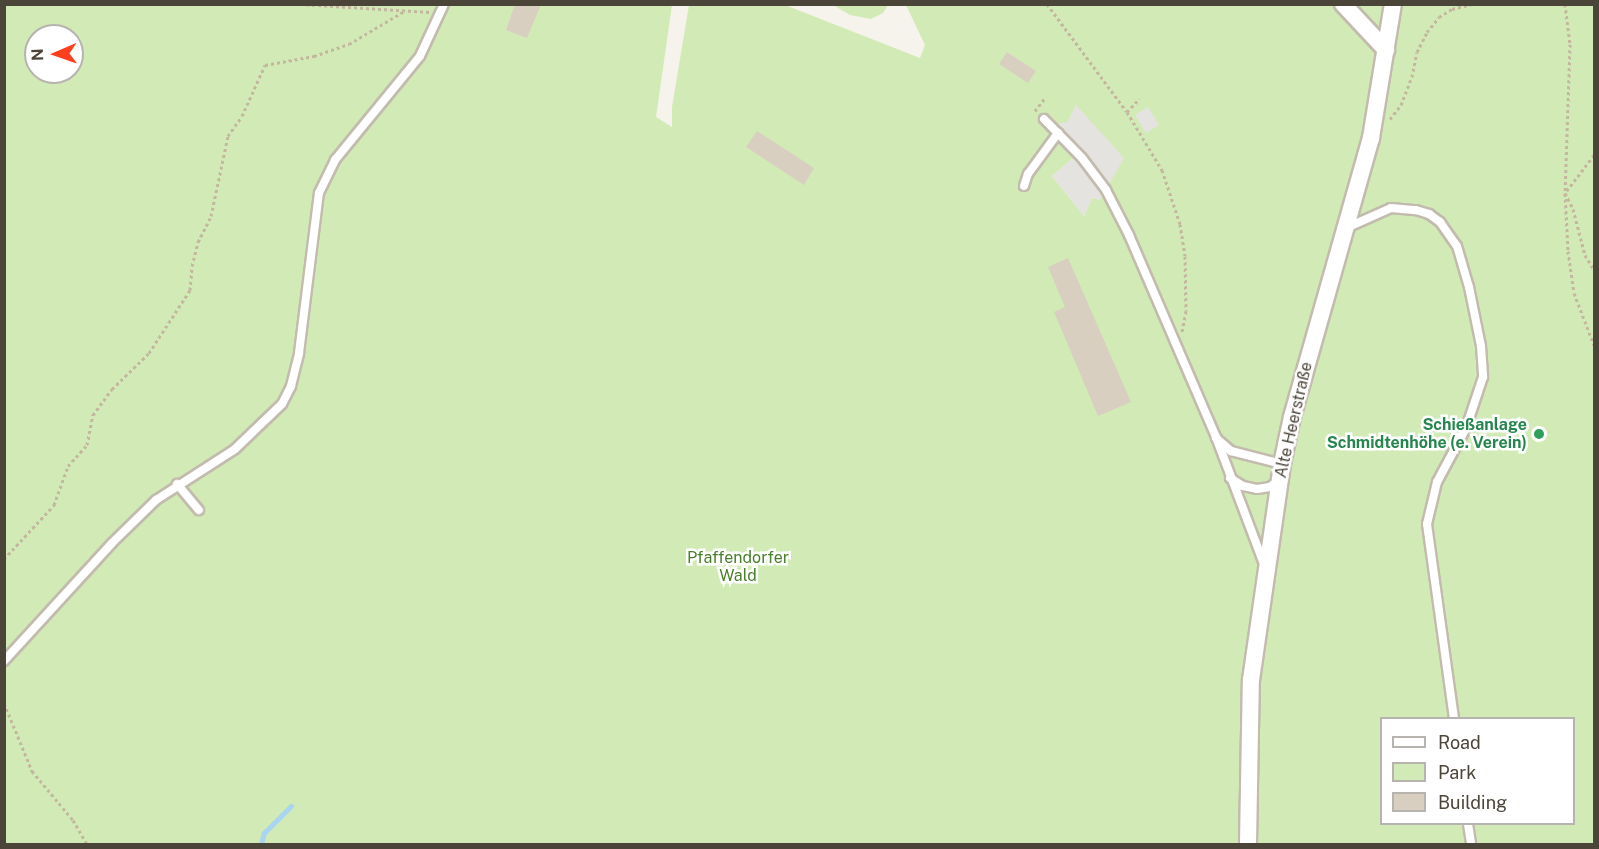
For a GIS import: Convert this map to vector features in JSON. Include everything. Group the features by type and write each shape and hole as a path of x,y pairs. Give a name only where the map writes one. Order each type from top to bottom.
{"street":[{"path":"1343,4 1386,50"},
{"name":"Alte Heerstraße","path":"1248,844 1251,680 1280,472 1298,394 1371,138 1393,4"}],"lane":[{"path":"4,661 112,543 156,500 177,484 235,449 269,419 288,395 299,353 319,193 335,160 420,56 443,8"},
{"path":"1044,119 1106,190 1129,235 1216,437 1266,569"},
{"path":"1024,186 1028,174 1058,133"},
{"path":"1346,228 1391,208 1416,210 1429,214 1440,222 1457,246 1469,287 1481,346 1483,377 1466,428 1437,482 1427,524 1454,717"},
{"path":"1216,437 1231,451 1280,472 1270,487 1257,489 1243,486 1230,478"},
{"path":"177,484 199,510"},
{"path":"1468,825 1471,844"}],"path":[{"path":"300,4 406,10 443,8"},
{"path":"1047,4 1138,125 1162,170 1180,224 1185,256 1186,311 1178,346"},
{"path":"1389,120 1401,105 1412,77 1417,52 1427,32 1439,16 1452,9 1472,4"},
{"path":"1565,4 1569,44 1565,193 1568,251 1574,293 1594,345"},
{"path":"4,559 54,505 68,466 87,445 93,415 112,389 148,352 190,290 192,266 198,242 211,216 228,136 242,116 265,65 314,56 349,45 406,10"},
{"path":"1034,112 1044,99"},
{"path":"1127,112 1138,99"},
{"path":"1565,193 1594,155"},
{"path":"1565,193 1573,209 1585,255 1594,270"},
{"path":"4,703 32,771 73,820 87,844"}],"green space":[{"name":"Pfaffendorfer Wald","path":"5,5 672,5 656,117 672,127 672,107 689,5 785,5 920,58 925,45 906,5 1594,5 1594,844 5,844","holes":["1076,105 1100,200 1092,198 1084,216 1052,176 1078,154 1068,122"]},
{"path":"833,5 888,5 883,13 871,19 850,15"}],"shaded area":[{"path":"1076,105 1124,158 1100,200 1092,198 1084,216 1052,176 1078,154 1055,129 1059,123 1068,122"},
{"path":"1148,107 1159,125 1146,133 1135,115"}],"building":[{"path":"515,4 541,4 527,38 506,30"},
{"path":"1007,52 1036,71 1028,83 999,64"},
{"path":"757,131 814,168 804,185 746,147"},
{"path":"1068,258 1131,402 1098,416 1054,312 1065,307 1048,267"}],"waterway":[{"path":"261,844 264,833 291,806"}],"place":[{"name":"Schießanlage Schmidtenhöhe (e. Verein)","path":"1539,434"}]}
